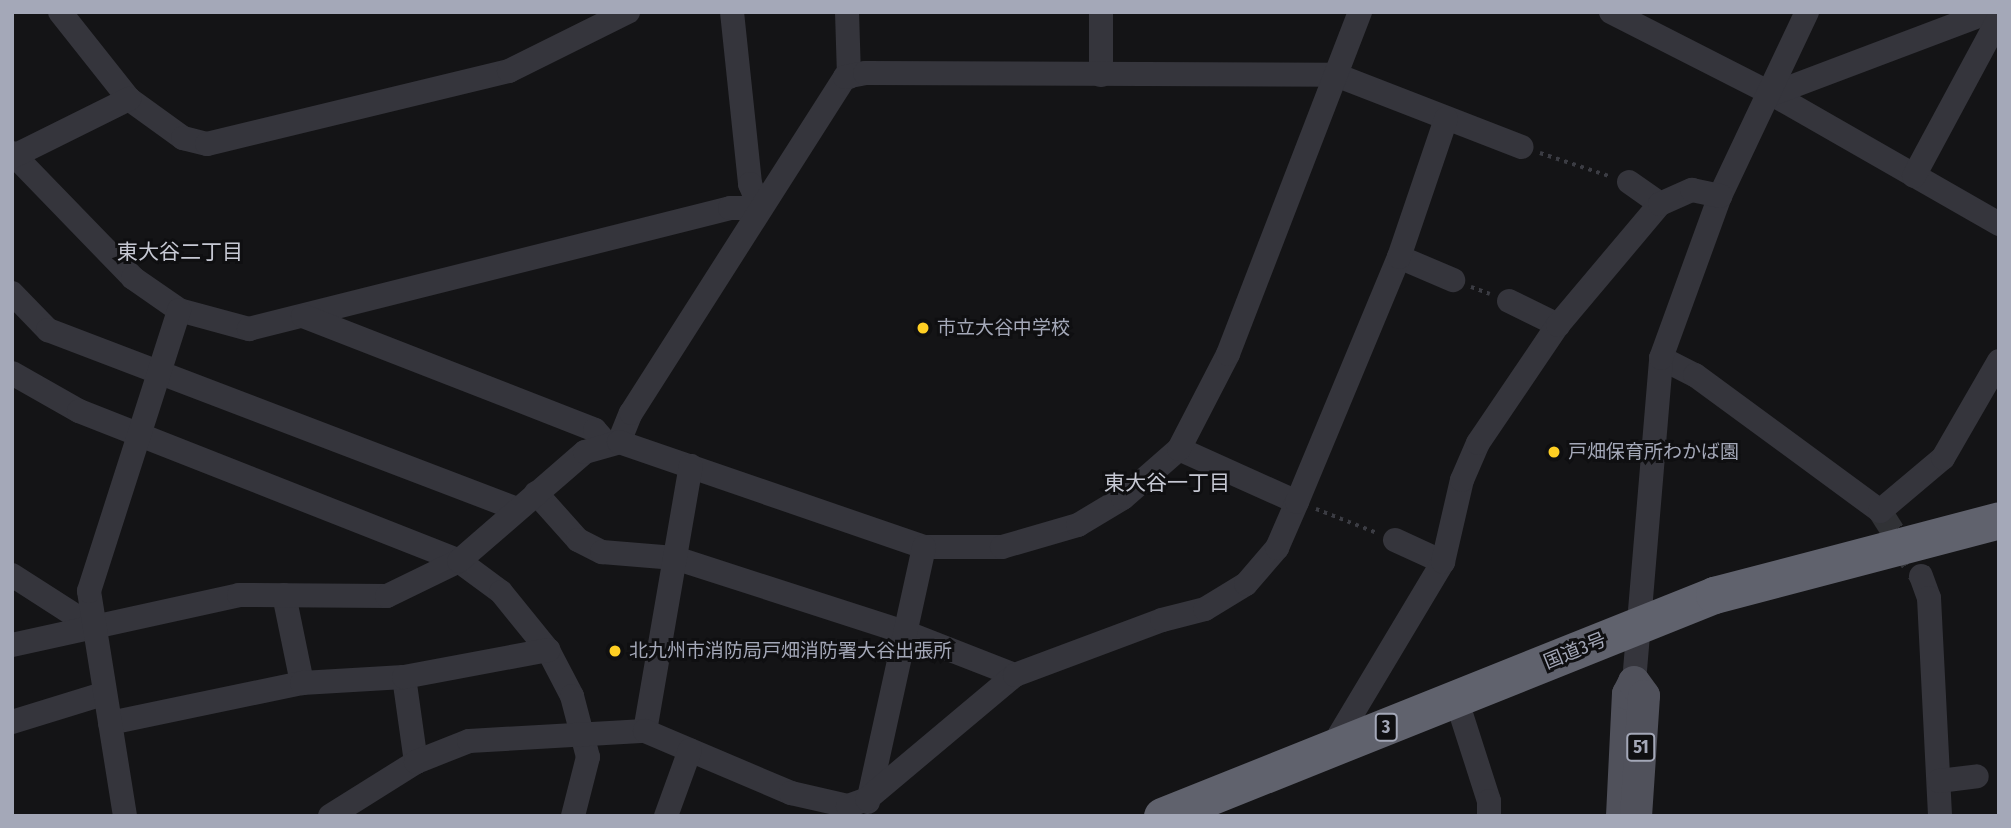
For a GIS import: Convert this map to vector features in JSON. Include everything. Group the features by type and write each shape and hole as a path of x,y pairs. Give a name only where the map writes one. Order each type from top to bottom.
{"highway":[{"name":"国道3号","path":"1202,811 1331,749 1607,649 1714,606 1999,520"},
{"name":"国道3号","path":"1714,606 1999,537"},
{"name":"国道3号","path":"1162,816 1202,811 1462,717 1607,649"}],"main road":[{"name":"51","path":"1622,816 1628,694 1634,682 1644,696 1636,816"}],"street":[{"path":"60,12 129,99 183,138 207,144 509,71 628,12"},
{"path":"732,12 750,184 760,208"},
{"path":"847,12 849,76"},
{"path":"1101,12 1101,75"},
{"path":"303,316 595,430 613,443 691,466 924,547 1002,547 1055,533 1123,498 1179,449 1228,354 1360,12"},
{"path":"1611,12 1637,18 1999,224"},
{"path":"1634,682 1661,358 1720,196 1772,94 1807,12"},
{"path":"1772,94 1989,12"},
{"path":"1914,176 1999,18"},
{"path":"12,645 239,595 387,596 459,561 585,452 613,443 831,95 849,76 865,73 1336,75 1522,147"},
{"path":"129,99 105,115 13,155 133,278 179,310 249,329 730,208 760,208"},
{"path":"330,816 416,762 469,741 585,736 645,730 791,793 813,808 868,802 1015,675 1162,620 1205,609 1246,584 1277,548 1297,502 1399,257 1446,119"},
{"path":"1629,182 1660,204"},
{"path":"1331,749 1443,562 1462,480 1478,443 1558,325 1660,204 1692,190 1720,196"},
{"path":"1399,257 1453,280"},
{"path":"12,293 48,330 526,501 578,540 602,552 675,558 907,633 1015,675"},
{"path":"1509,301 1558,325"},
{"path":"125,816 103,694 89,591 179,310"},
{"path":"1661,358 1695,375 1880,511 1944,458 1999,360"},
{"path":"12,373 79,411 138,436 459,561 501,592 548,650 572,696 585,736 588,757 573,816"},
{"path":"1179,449 1297,502"},
{"path":"645,730 691,466"},
{"path":"1395,540 1443,562"},
{"path":"868,802 924,547"},
{"path":"12,575 93,627"},
{"path":"1921,576 1929,598 1940,816"},
{"path":"284,595 302,683"},
{"path":"110,723 302,683 404,677 548,650"},
{"path":"404,677 416,762"},
{"path":"12,722 103,694"},
{"path":"1462,717 1489,802 1489,816"},
{"path":"666,816 690,750"},
{"path":"1938,781 1977,776"}],"path":[{"path":"1522,147 1629,182"},
{"path":"1453,280 1509,301"},
{"path":"1297,502 1395,540"}],"tunnel":[{"path":"1880,511 1921,576"}],"place":[{"name":"市立大谷中学校","path":"923,328"},
{"name":"戸畑保育所わかば園","path":"1554,452"},
{"name":"北九州市消防局戸畑消防署大谷出張所","path":"615,651"}],"district":[{"name":"東大谷二丁目","path":"180,252"},
{"name":"東大谷一丁目","path":"1167,483"}]}
